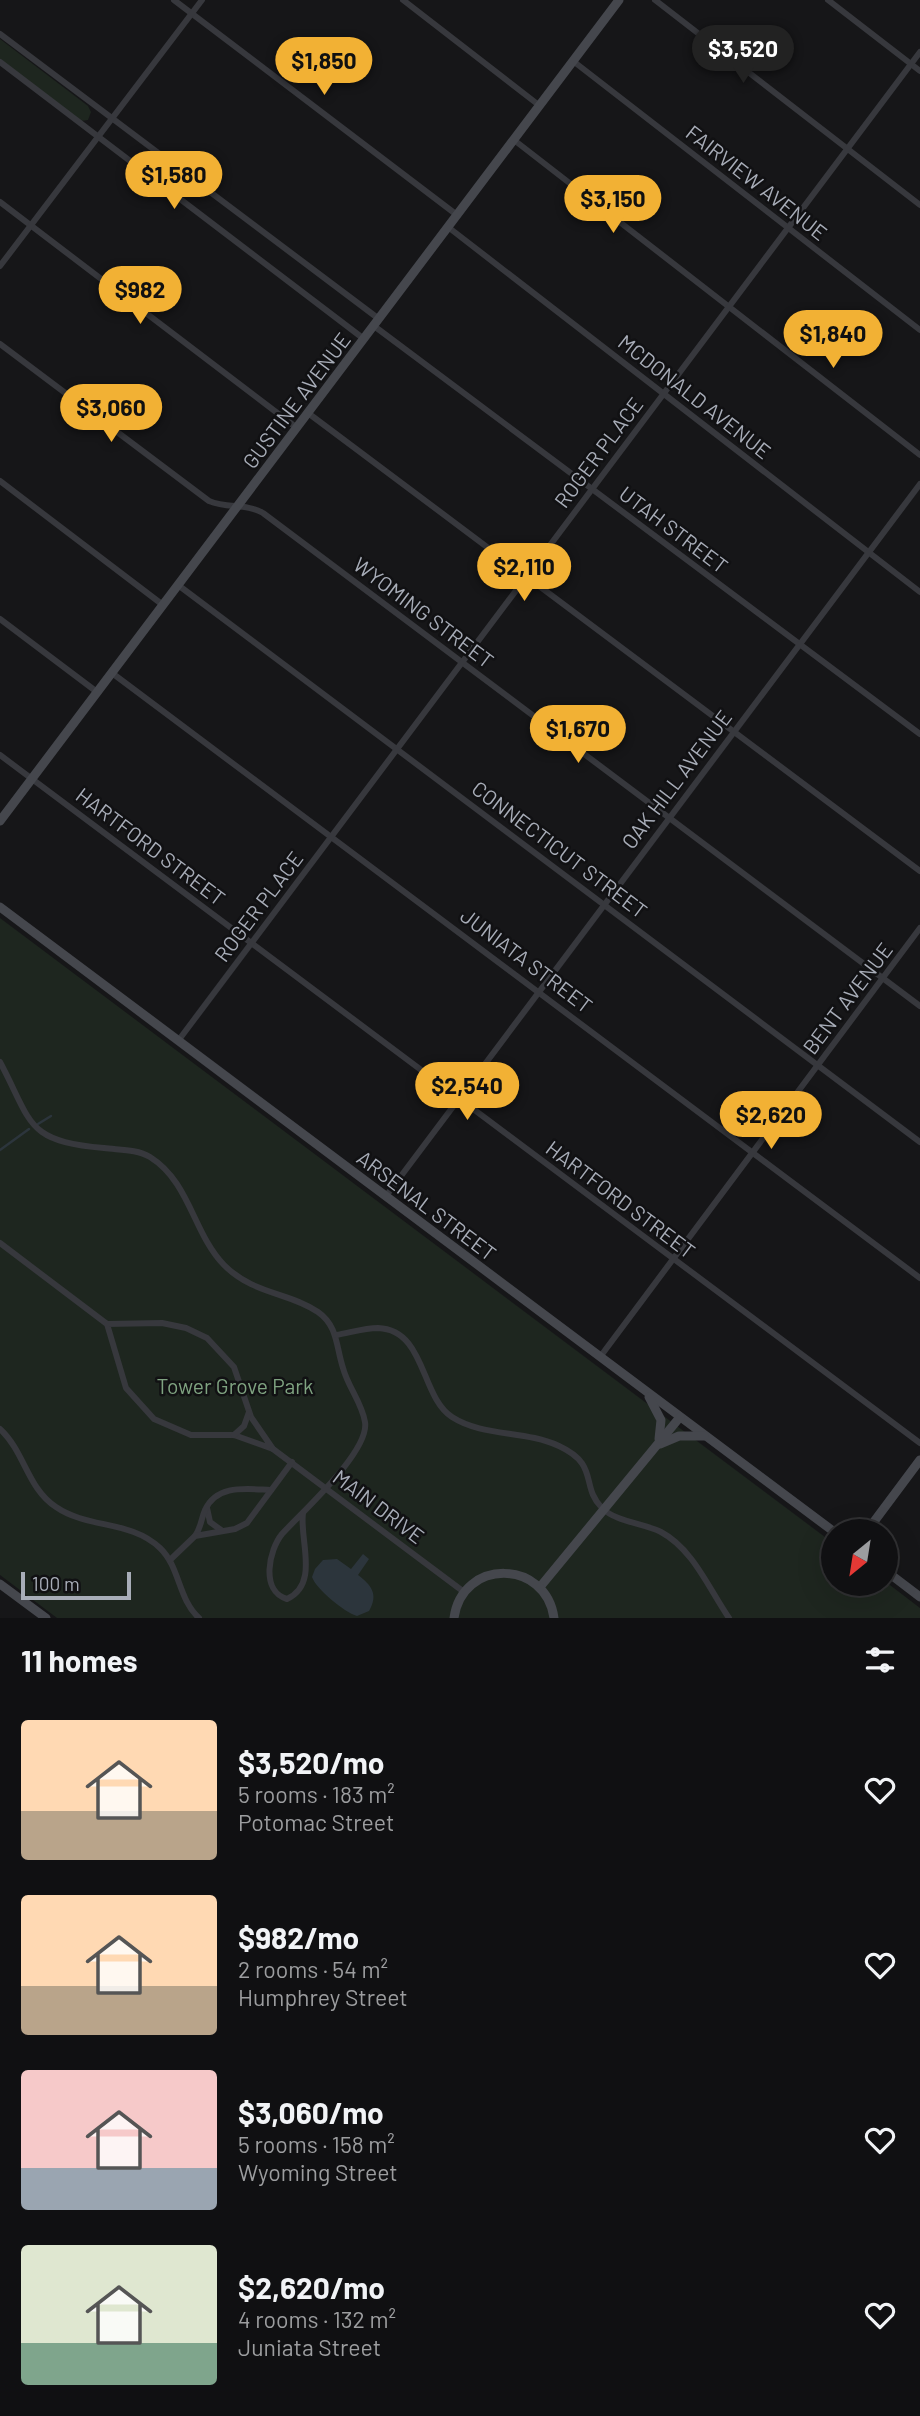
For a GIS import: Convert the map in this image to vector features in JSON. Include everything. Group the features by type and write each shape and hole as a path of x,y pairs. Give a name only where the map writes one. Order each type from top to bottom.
{"street":[{"path":"174,0 457,215"},
{"path":"0,266 202,0"},
{"path":"402,0 540,106"},
{"name":"GUSTINE AVENUE","path":"0,821 619,0"},
{"path":"655,0 920,205"},
{"path":"828,0 920,71"},
{"name":"UTAH STREET","path":"0,34 592,489 920,734"},
{"name":"ROGER PLACE","path":"178,1041 920,52"},
{"name":"FAIRVIEW AVENUE","path":"573,61 920,330"},
{"path":"0,62 364,339"},
{"path":"514,140 920,454"},
{"path":"0,202 296,428"},
{"name":"MCDONALD AVENUE","path":"448,228 920,592"},
{"name":"WYOMING STREET","path":"0,344 209,500 223,507 252,507 263,513 920,1006"},
{"path":"308,413 920,871"},
{"path":"0,481 163,605"},
{"name":"OAK HILL AVENUE","path":"386,1196 920,484"},
{"name":"CONNECTICUT STREET","path":"178,585 920,1142"},
{"path":"0,619 97,692"},
{"name":"JUNIATA STREET","path":"112,673 920,1278"},
{"name":"HARTFORD STREET","path":"0,755 920,1443"},
{"name":"ARSENAL STREET","path":"0,907 821,1522"},
{"name":"BENT AVENUE","path":"600,1357 920,928"},
{"path":"0,1062 20,1106 39,1131 59,1141 139,1152 155,1160 179,1186 209,1245 228,1269 268,1293 319,1313 336,1335 343,1370 361,1409 366,1429 360,1446 276,1542 270,1558 273,1586 284,1598 294,1595 305,1573 303,1513"},
{"path":"0,1243 107,1324"},
{"name":"MAIN DRIVE","path":"273,1449 249,1412 233,1367 207,1338 186,1328 162,1323 107,1324 126,1388 143,1410 178,1432 204,1437 234,1435 273,1449 464,1592"},
{"path":"336,1335 376,1328 397,1336 415,1352 432,1396 444,1412 467,1424 525,1435 568,1451 586,1466 596,1498 604,1510 659,1531 678,1544 729,1618"},
{"path":"642,1388 662,1420 656,1447"},
{"path":"234,1435 244,1426 249,1412"},
{"path":"540,1587 680,1417"},
{"path":"0,1429 14,1445 36,1489 48,1502 76,1517 136,1532 155,1543 170,1560 185,1601 200,1618"},
{"path":"656,1447 679,1436 704,1436"},
{"path":"876,1519 920,1460"},
{"path":"195,1536 247,1523 292,1462"},
{"path":"170,1560 195,1536 207,1506 216,1495 225,1491 271,1490"},
{"path":"207,1506 210,1521 223,1531"},
{"path":"454,1618 464,1592 478,1579 502,1572 525,1577 540,1587 551,1602 554,1618"},
{"path":"898,1580 920,1597"},
{"path":"0,1584 46,1618"}],"green space":[{"path":"0,39 88,106 91,112 88,120 81,121 0,59"},
{"name":"Tower Grove Park","path":"0,918 821,1534 821,1596 898,1596 898,1591 920,1608 920,1618 57,1618 0,1575"}],"shaded area":[{"path":"363,1554 369,1559 358,1575 370,1586 373,1600 369,1611 357,1616 331,1600 312,1577 323,1560 337,1559 351,1569"}],"waterway":[{"path":"38,1124 51,1116"},
{"path":"0,1150 29,1129"}]}
